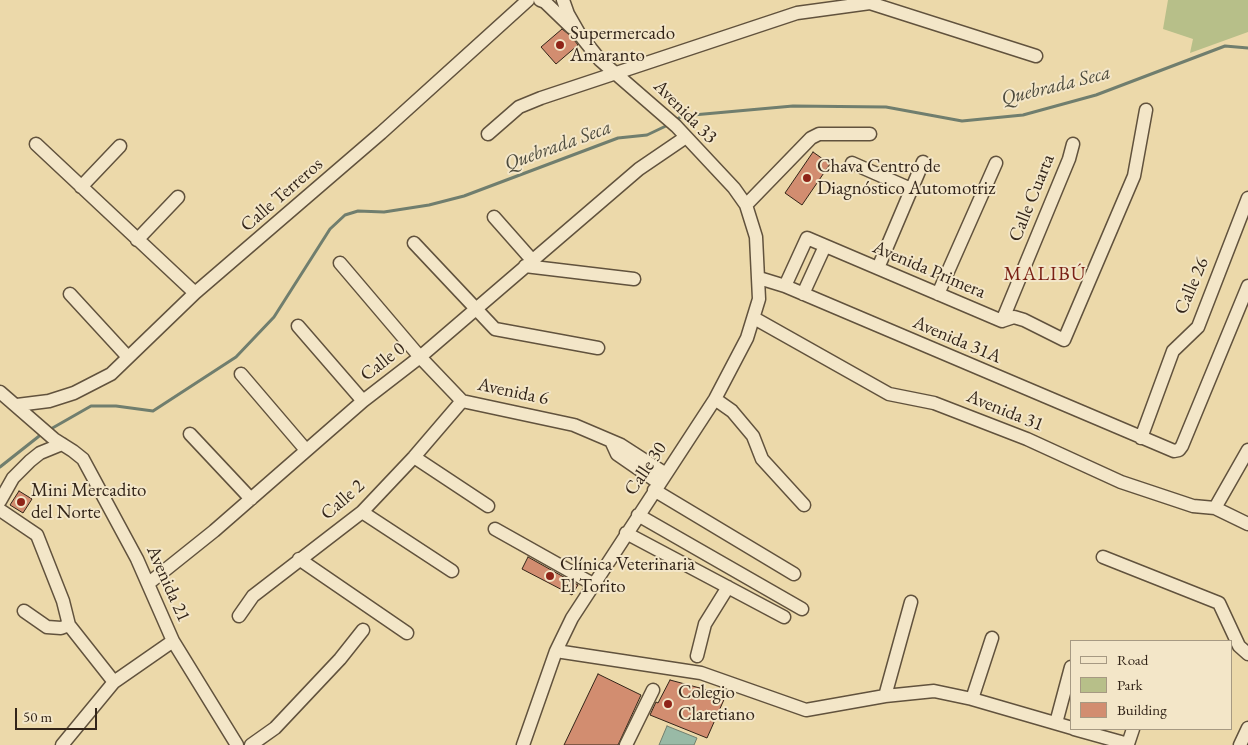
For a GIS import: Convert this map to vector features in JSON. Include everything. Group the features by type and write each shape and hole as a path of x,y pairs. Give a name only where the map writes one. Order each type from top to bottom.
{"street":[{"name":"Calle Terreros","path":"17,405 49,401 74,393 111,374 127,356 195,293 381,134 528,0"},
{"path":"540,0 545,2 580,34"},
{"name":"Avenida 33","path":"563,0 568,14 580,34 600,60 666,116 734,188 746,205"},
{"path":"488,134 520,107 616,73 797,14 870,3 1036,56"},
{"name":"Avenida Primera","path":"785,286 807,238 1002,321 1014,317 1024,320 1064,340 1134,176 1146,110"},
{"path":"746,205 811,138 819,134 870,134"},
{"name":"Calle 0","path":"149,583 251,499 363,401 420,357 639,169 686,138"},
{"path":"36,144 195,293"},
{"name":"Calle Cuarta","path":"1002,321 1069,159 1073,144"},
{"path":"81,187 120,146"},
{"path":"878,268 923,162"},
{"path":"852,163 911,189"},
{"path":"938,294 996,163"},
{"path":"138,240 178,197"},
{"name":"Calle 26","path":"1141,438 1173,351 1198,326 1248,198"},
{"name":"Calle 30","path":"523,745 556,650 572,618 734,368 754,318 759,299 756,237 746,205"},
{"path":"494,218 529,263 634,279"},
{"path":"414,243 495,329 598,348"},
{"path":"803,294 825,246"},
{"name":"Avenida 6","path":"340,263 420,357 462,401 574,425 591,431 612,443 617,454 794,574"},
{"name":"Avenida 31A","path":"759,278 785,286 1174,451 1179,450 1182,446 1248,286"},
{"path":"70,294 127,356"},
{"name":"Avenida 31","path":"754,318 889,394 934,403 1027,439 1155,495 1193,506 1215,508 1248,524"},
{"path":"298,326 363,401"},
{"path":"241,374 306,450"},
{"name":"Avenida 21","path":"0,392 58,442 83,459 149,583 173,641 237,745"},
{"path":"715,400 732,411 753,436 762,459 804,505"},
{"path":"40,425 49,401"},
{"name":"Calle 2","path":"239,616 253,596 362,512 414,457 462,401"},
{"path":"190,434 251,499"},
{"path":"0,500 12,478 40,452 58,442"},
{"path":"1215,508 1248,450"},
{"path":"414,457 488,506"},
{"path":"0,510 36,536 49,562 69,624 114,682"},
{"path":"362,512 452,571"},
{"path":"638,515 802,608"},
{"path":"495,529 593,584"},
{"path":"626,533 784,617"},
{"path":"1103,557 1219,603 1243,650"},
{"path":"299,560 407,633"},
{"path":"697,656 705,624 728,587"},
{"path":"885,696 911,602"},
{"path":"24,610 47,627 61,628 69,624"},
{"path":"250,745 275,728 340,658 363,630"},
{"path":"972,698 992,638"},
{"path":"62,745 114,682 173,641"},
{"path":"556,650 701,673 806,710 885,696 934,691 972,698 1070,727"},
{"path":"1056,723 1070,671"},
{"path":"626,745 653,690"},
{"path":"1240,745 1248,728"},
{"path":"1080,730 1128,744 1133,730"}],"green space":[{"path":"1168,0 1248,0 1248,32 1190,53 1193,39 1163,29"}],"shaded area":[{"path":"667,726 697,738 694,745 659,745"}],"building":[{"name":"Supermercado Amaranto","path":"562,29 578,45 556,64 541,47"},
{"name":"Chava Centro de Diagnóstico Automotriz","path":"813,152 830,164 802,205 785,193"},
{"name":"Mini Mercadito del Norte","path":"19,491 32,499 23,513 10,505"},
{"name":"Clínica Veterinaria El Torito","path":"528,557 578,585 572,595 522,569"},
{"path":"598,674 641,695 618,745 564,745"},
{"path":"670,680 726,695 707,738 650,715"}],"waterway":[{"name":"Quebrada Seca","path":"676,120 682,116 793,106 886,107 962,121 1023,115 1096,95 1225,46 1248,48"},
{"name":"Quebrada Seca","path":"49,430 91,406 116,406 153,411 236,357 274,317 330,229 345,215 358,211 384,212 429,205 464,196 618,138 647,135 668,125"},
{"name":"Quebrada Seca","path":"0,467 43,433"}],"place":[{"name":"Supermercado Amaranto","path":"560,45"},
{"name":"Chava Centro de Diagnóstico Automotriz","path":"807,178"},
{"name":"Mini Mercadito del Norte","path":"21,502"},
{"name":"Clínica Veterinaria El Torito","path":"550,576"},
{"name":"Colegio Claretiano","path":"668,704"}],"district":[{"name":"MALIBÚ","path":"1045,275"}]}
